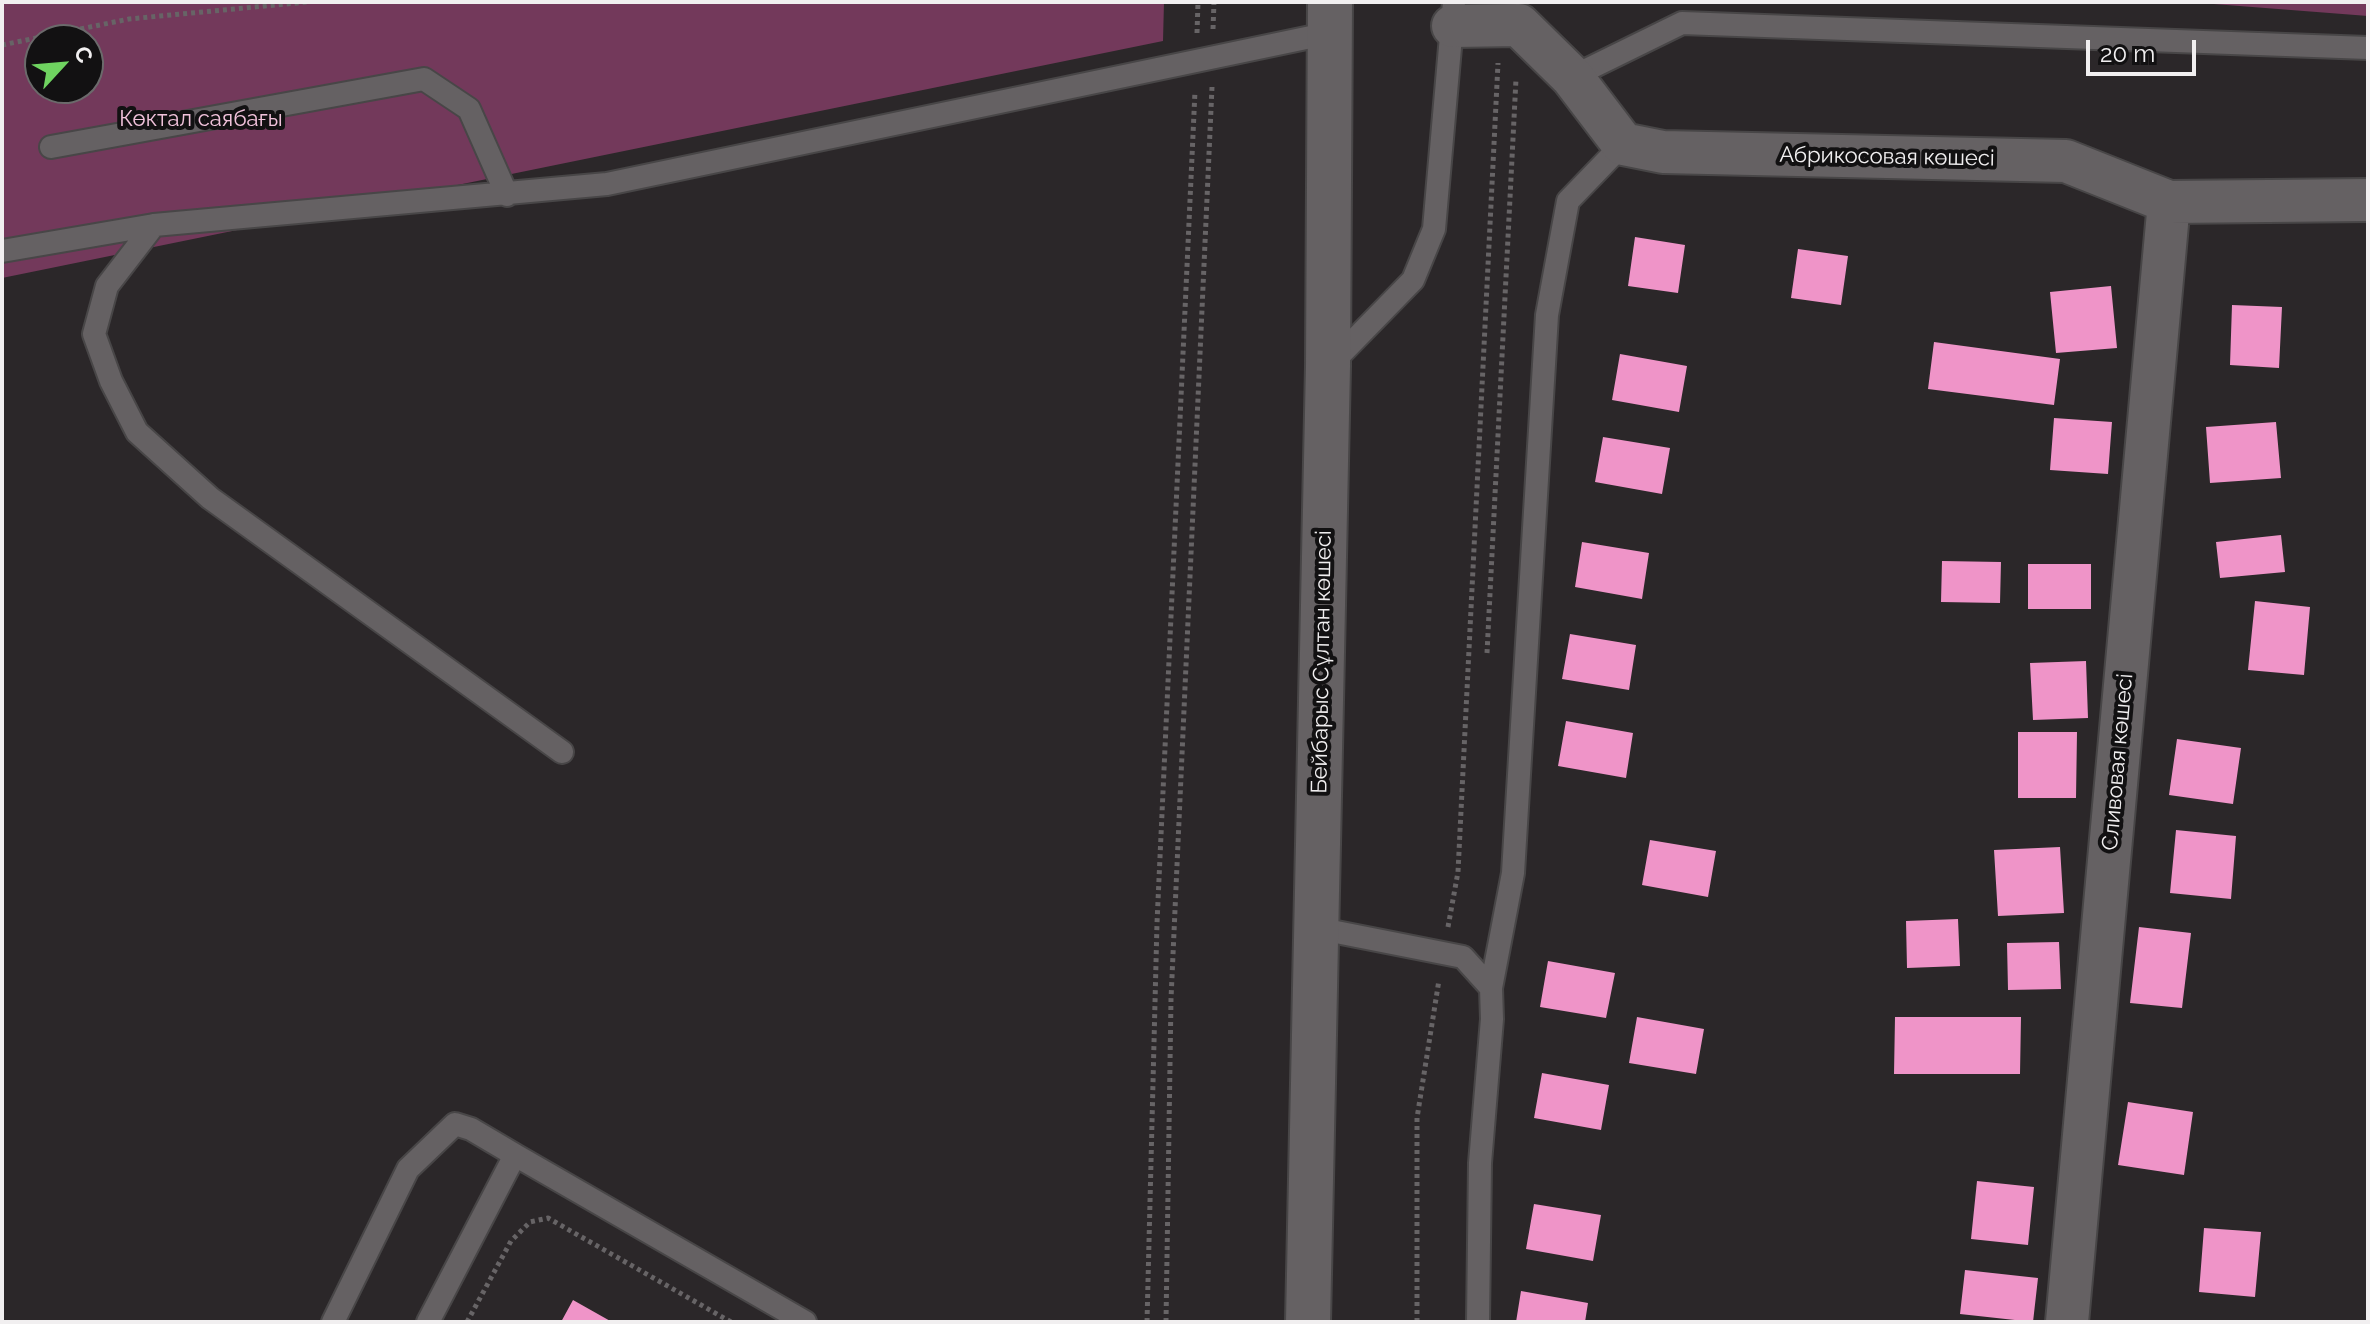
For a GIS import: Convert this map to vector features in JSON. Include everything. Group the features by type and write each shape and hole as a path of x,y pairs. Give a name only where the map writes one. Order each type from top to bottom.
{"street":[{"path":"1454,14 1509,26 1572,77 1623,144"},
{"name":"Бейбарыс Сұлтан көшесі","path":"1308,1322 1328,366 1330,18"},
{"name":"Абрикосовая көшесі","path":"1623,144 1663,152 2066,161 2169,202 2368,200"},
{"name":"Сливовая көшесі","path":"2067,1322 2169,202"}],"lane":[{"path":"1328,366 1413,280 1434,229 1454,14"},
{"path":"2,251 154,225 607,184 1205,59 1330,18"},
{"path":"1572,77 1682,23 2368,48"},
{"path":"51,147 424,79 469,109 507,195"},
{"path":"1478,1322 1480,1163 1492,1019 1491,988 1513,873 1547,315 1568,201 1623,144"},
{"path":"154,225 107,286 94,334 111,381 137,432 210,498 562,752"},
{"path":"1316,928 1463,957 1491,988"},
{"path":"333,1322 408,1169 455,1124 471,1129 805,1322"},
{"path":"428,1322 515,1155"}],"path":[{"path":"2,45 129,19 307,2"},
{"path":"1166,1322 1171,999 1205,59 1198,2"},
{"path":"1147,1322 1157,923 1205,59 1214,2"},
{"path":"1487,653 1509,26"},
{"path":"1417,1322 1417,1118 1458,872 1509,26"},
{"path":"467,1322 511,1241 530,1222 548,1218 731,1322"}],"green space":[{"name":"Көктал саябағы","path":"2,2 1164,2 1163,41 2,278"},
{"path":"2188,2 2368,2 2368,16"}],"building":[{"path":"1635,237 1685,245 1678,293 1628,286"},
{"path":"1798,249 1848,256 1841,305 1791,298"},
{"path":"2111,286 2117,348 2056,353 2050,292"},
{"path":"2232,305 2282,307 2279,368 2230,365"},
{"path":"1934,342 2060,359 2054,405 1928,389"},
{"path":"1620,354 1687,366 1679,412 1612,400"},
{"path":"2054,418 2112,422 2108,474 2050,470"},
{"path":"2276,422 2281,478 2210,483 2206,427"},
{"path":"1603,437 1670,448 1662,494 1595,482"},
{"path":"2281,535 2285,572 2220,578 2216,542"},
{"path":"1582,542 1649,553 1642,599 1575,587"},
{"path":"1942,561 2001,562 2000,603 1941,602"},
{"path":"2028,564 2091,564 2091,609 2028,609"},
{"path":"2255,601 2310,607 2304,675 2248,670"},
{"path":"1570,634 1636,645 1629,690 1562,679"},
{"path":"2086,661 2088,718 2033,720 2030,663"},
{"path":"1566,721 1633,733 1626,778 1558,766"},
{"path":"2018,732 2077,732 2076,798 2018,798"},
{"path":"2177,739 2241,748 2233,804 2169,795"},
{"path":"2176,830 2236,836 2231,899 2170,893"},
{"path":"1650,840 1716,851 1708,897 1642,885"},
{"path":"2060,847 2064,913 1998,916 1994,850"},
{"path":"1958,919 1960,966 1907,968 1906,921"},
{"path":"2139,927 2191,933 2182,1008 2130,1003"},
{"path":"2059,942 2061,989 2008,990 2007,943"},
{"path":"1548,961 1615,973 1606,1018 1540,1007"},
{"path":"1637,1017 1704,1029 1696,1074 1629,1063"},
{"path":"1895,1017 2021,1017 2020,1074 1894,1074"},
{"path":"1542,1073 1609,1085 1601,1130 1534,1118"},
{"path":"2128,1102 2193,1112 2184,1175 2118,1165"},
{"path":"1977,1181 2034,1187 2028,1245 1971,1239"},
{"path":"1534,1204 1601,1215 1593,1261 1526,1249"},
{"path":"2204,1228 2261,1232 2255,1297 2199,1292"},
{"path":"1965,1270 2038,1278 2033,1322 1960,1314"},
{"path":"1521,1291 1588,1303 1585,1322 1516,1322"},
{"path":"573,1300 612,1322 561,1322"}]}
